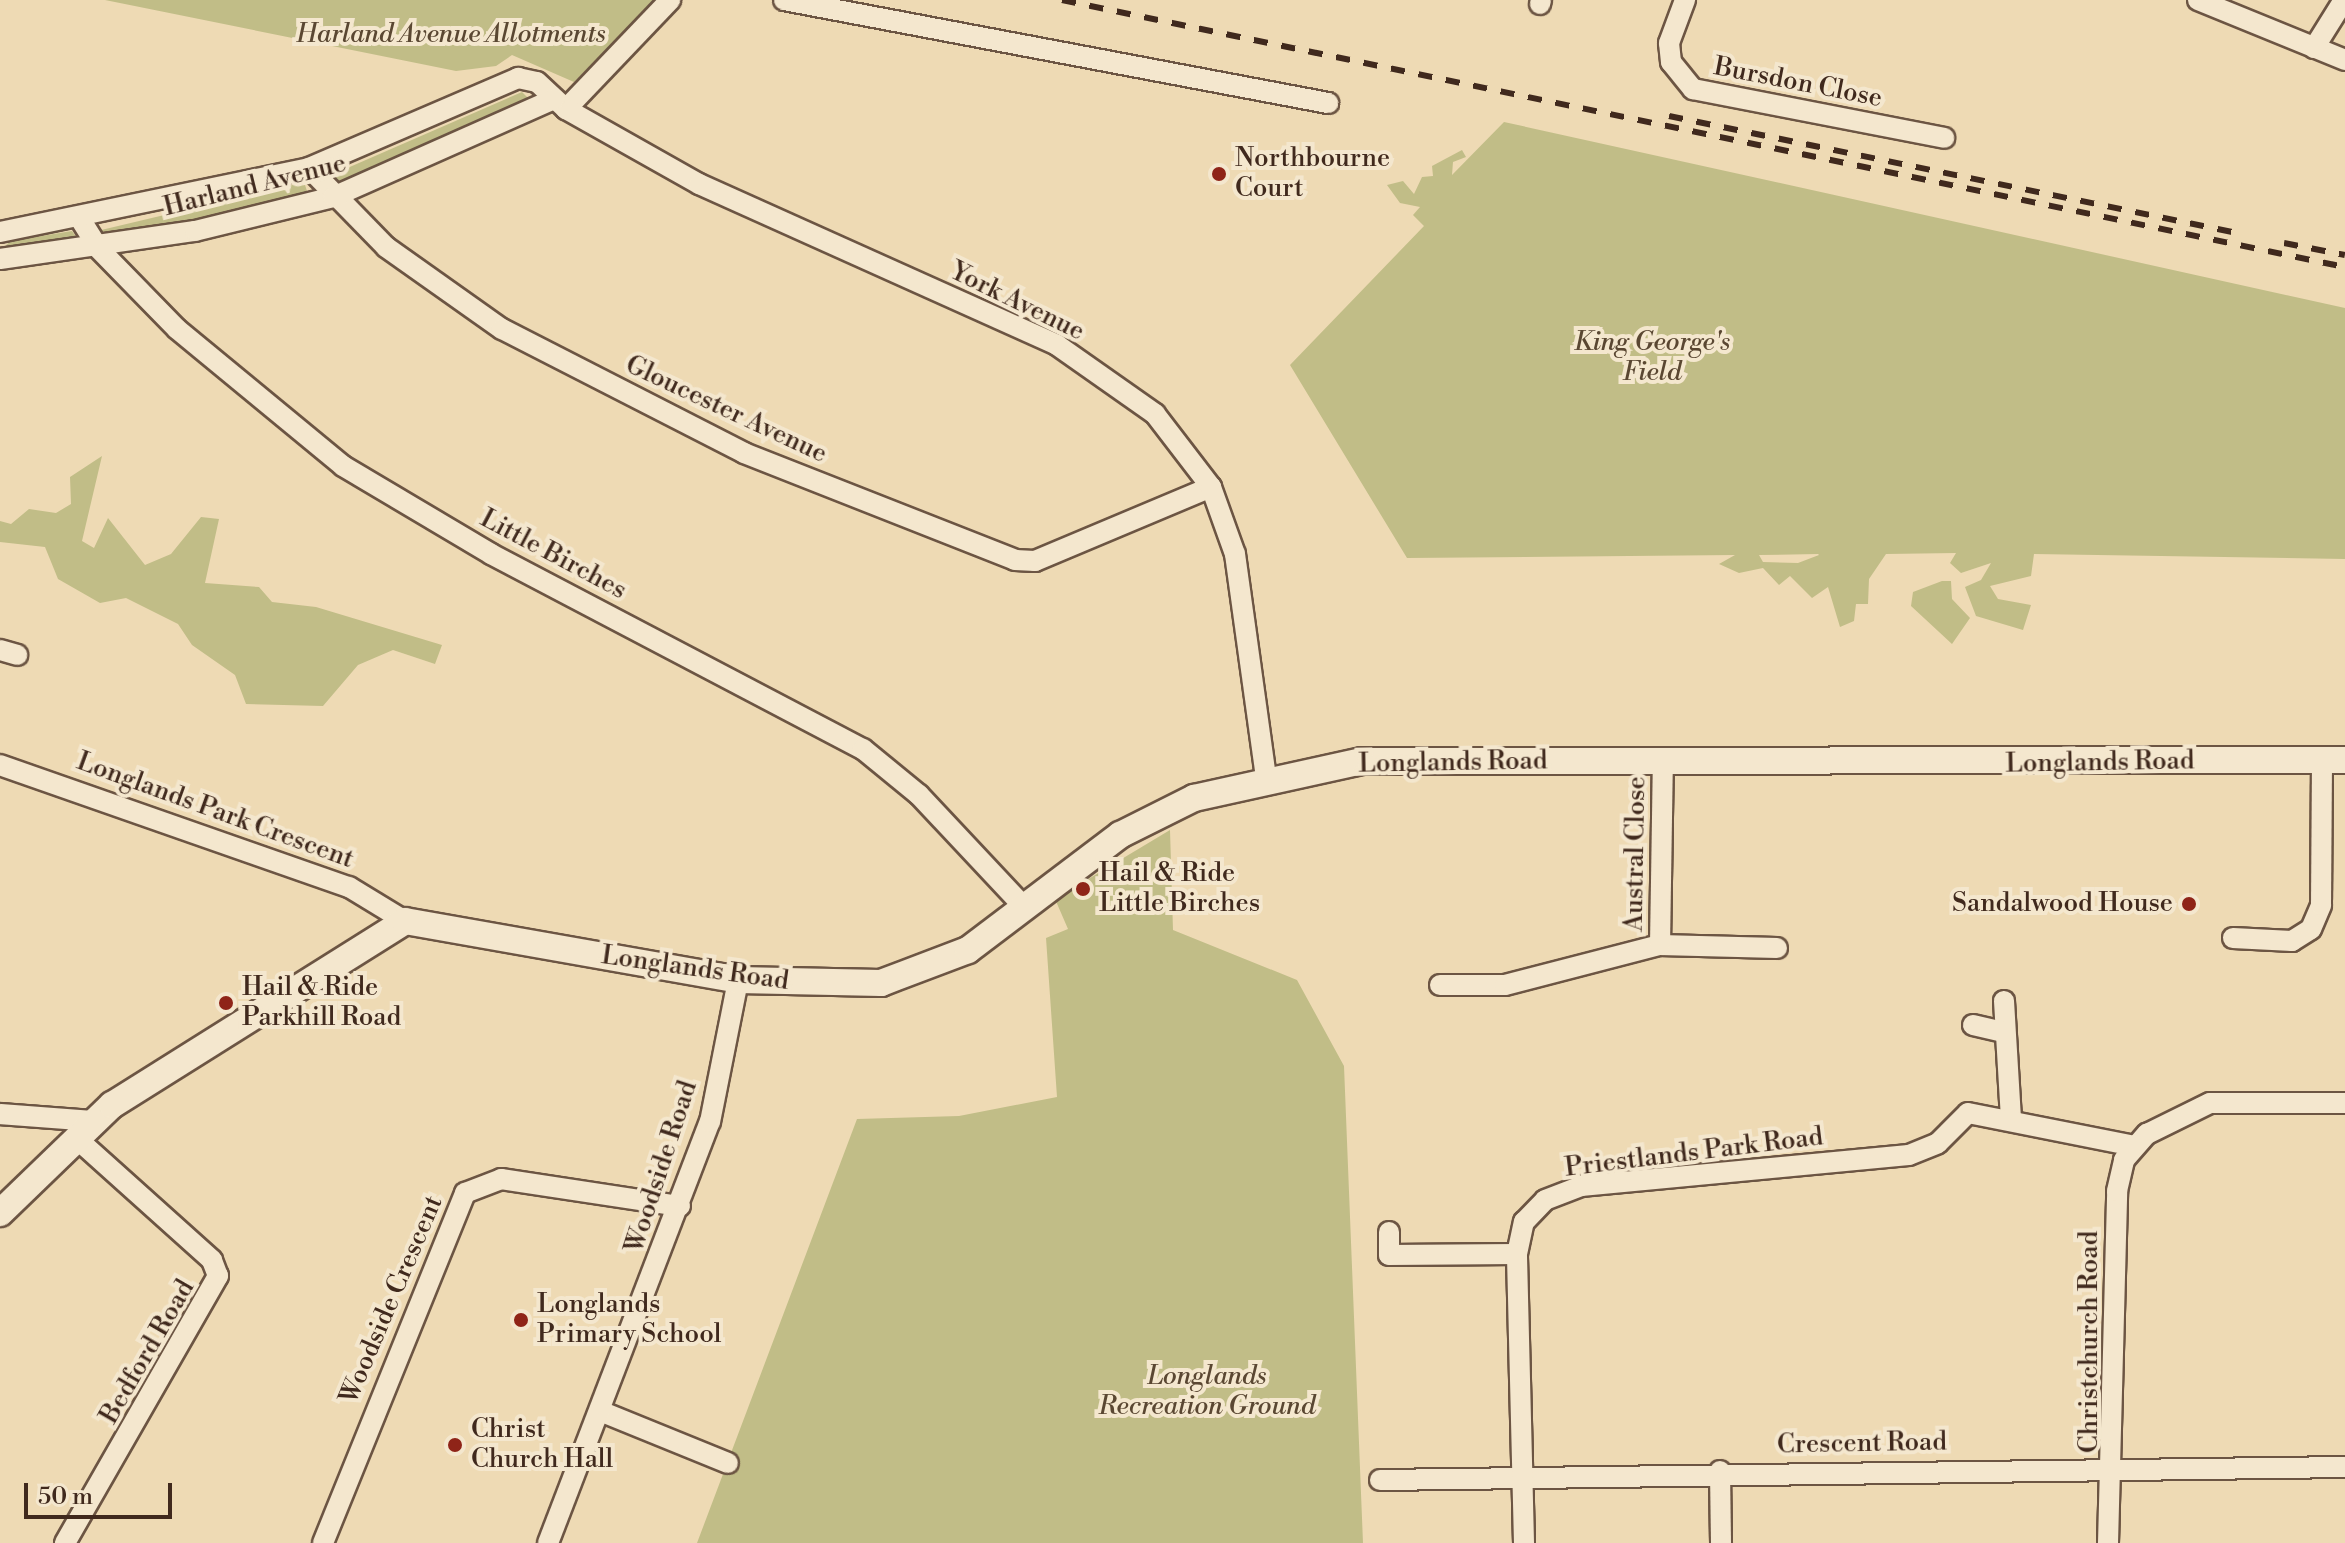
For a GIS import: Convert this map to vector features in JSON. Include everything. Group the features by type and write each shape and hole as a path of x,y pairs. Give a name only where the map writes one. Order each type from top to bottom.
{"street":[{"path":"560,104 670,0"},
{"path":"784,0 1328,103"},
{"name":"Bursdon Close","path":"1685,0 1669,43 1671,62 1693,89 1944,138"},
{"path":"2198,0 2345,60"},
{"path":"2314,48 2344,0"},
{"name":"York Avenue","path":"507,84 529,78 560,104 699,184 1057,345 1155,414 1211,487 1235,554 1266,777"},
{"name":"Harland Avenue","path":"0,232 309,168 507,84"},
{"name":"Harland Avenue","path":"0,259 98,248 333,197 560,104"},
{"name":"Gloucester Avenue","path":"309,168 333,197 386,247 502,329 744,453 1015,560 1035,561 1211,487"},
{"name":"Little Birches","path":"79,217 98,248 177,329 343,466 491,554 863,749 919,795 1024,907"},
{"path":"2233,938 2292,941 2311,929 2321,905 2334,760"},
{"name":"Longlands Road","path":"405,921 738,980 881,983 968,950 1120,835 1194,798 1266,777 1362,761 2334,760"},
{"name":"Austral Close","path":"1660,945 1663,763"},
{"name":"Longlands Park Crescent","path":"0,765 349,887 405,921"},
{"path":"0,1213 84,1129 240,1020 405,921"},
{"name":"Austral Close","path":"1440,985 1505,985 1660,945 1777,948"},
{"name":"Woodside Road","path":"548,1543 710,1122 738,980"},
{"path":"2004,1001 2003,1032 2011,1118"},
{"path":"1973,1025 2003,1032"},
{"path":"2134,1146 2210,1103 2345,1103"},
{"name":"Priestlands Park Road","path":"1524,1543 1517,1254 1531,1211 1561,1192 1909,1155 1938,1143 1968,1113 2011,1118 2134,1146"},
{"path":"0,1114 84,1129"},
{"name":"Bedford Road","path":"65,1543 218,1276 212,1260 84,1129"},
{"name":"Christchurch Road","path":"2108,1543 2115,1468 2117,1191 2134,1146"},
{"name":"Woodside Crescent","path":"323,1543 465,1193 501,1179 680,1206"},
{"path":"1389,1232 1389,1255 1517,1254"},
{"path":"600,1411 728,1463"},
{"name":"Crescent Road","path":"1380,1480 1523,1473 2345,1467"},
{"path":"1720,1471 1721,1543"}],"green space":[{"name":"Harland Avenue Allotments","path":"105,0 655,0 574,82 512,55 496,66 456,71"},
{"path":"522,92 530,100 337,186 329,176"},
{"name":"King George's Field","path":"1504,122 2345,308 2345,559 2034,554 2031,576 1990,586 1998,599 2031,605 2023,630 1976,616 1965,587 1981,580 1991,563 1961,573 1950,563 1956,553 1886,554 1869,579 1868,604 1856,604 1854,621 1840,627 1828,587 1812,598 1790,576 1779,585 1763,568 1739,573 1719,564 1735,555 1407,558 1290,365 1424,226 1413,215 1420,207 1400,203 1387,185 1403,181 1414,194 1422,177 1433,176 1432,166 1462,150 1466,157 1453,162 1452,175","holes":["1818,554 1798,563 1763,562 1759,555"]},
{"path":"304,182 308,194 251,210 105,238 97,231"},
{"path":"72,231 79,241 5,246 11,241"},
{"path":"102,456 82,541 94,548 108,518 145,565 171,554 201,517 219,519 205,583 259,587 272,602 316,607 442,645 435,664 393,650 358,665 323,706 246,704 235,675 192,645 178,624 126,598 100,603 58,579 45,547 0,542 0,521 11,524 29,509 56,513 71,504 70,477"},
{"path":"1942,581 1951,581 1952,599 1970,618 1952,644 1911,606 1913,592"},
{"name":"Longlands Recreation Ground","path":"1170,830 1173,930 1297,980 1344,1066 1363,1543 697,1543 857,1119 959,1116 1057,1097 1046,938 1068,929 1055,899"}],"railway":[{"path":"1062,0 2345,267"},
{"path":"1669,116 2237,233"},
{"path":"2284,243 2345,255"}],"place":[{"name":"Northbourne Court","path":"1219,174"},
{"name":"Hail & Ride Little Birches","path":"1083,889"},
{"name":"Sandalwood House","path":"2189,904"},
{"name":"Hail & Ride Parkhill Road","path":"226,1003"},
{"name":"Longlands Primary School","path":"521,1320"},
{"name":"Christ Church Hall","path":"455,1445"}]}
